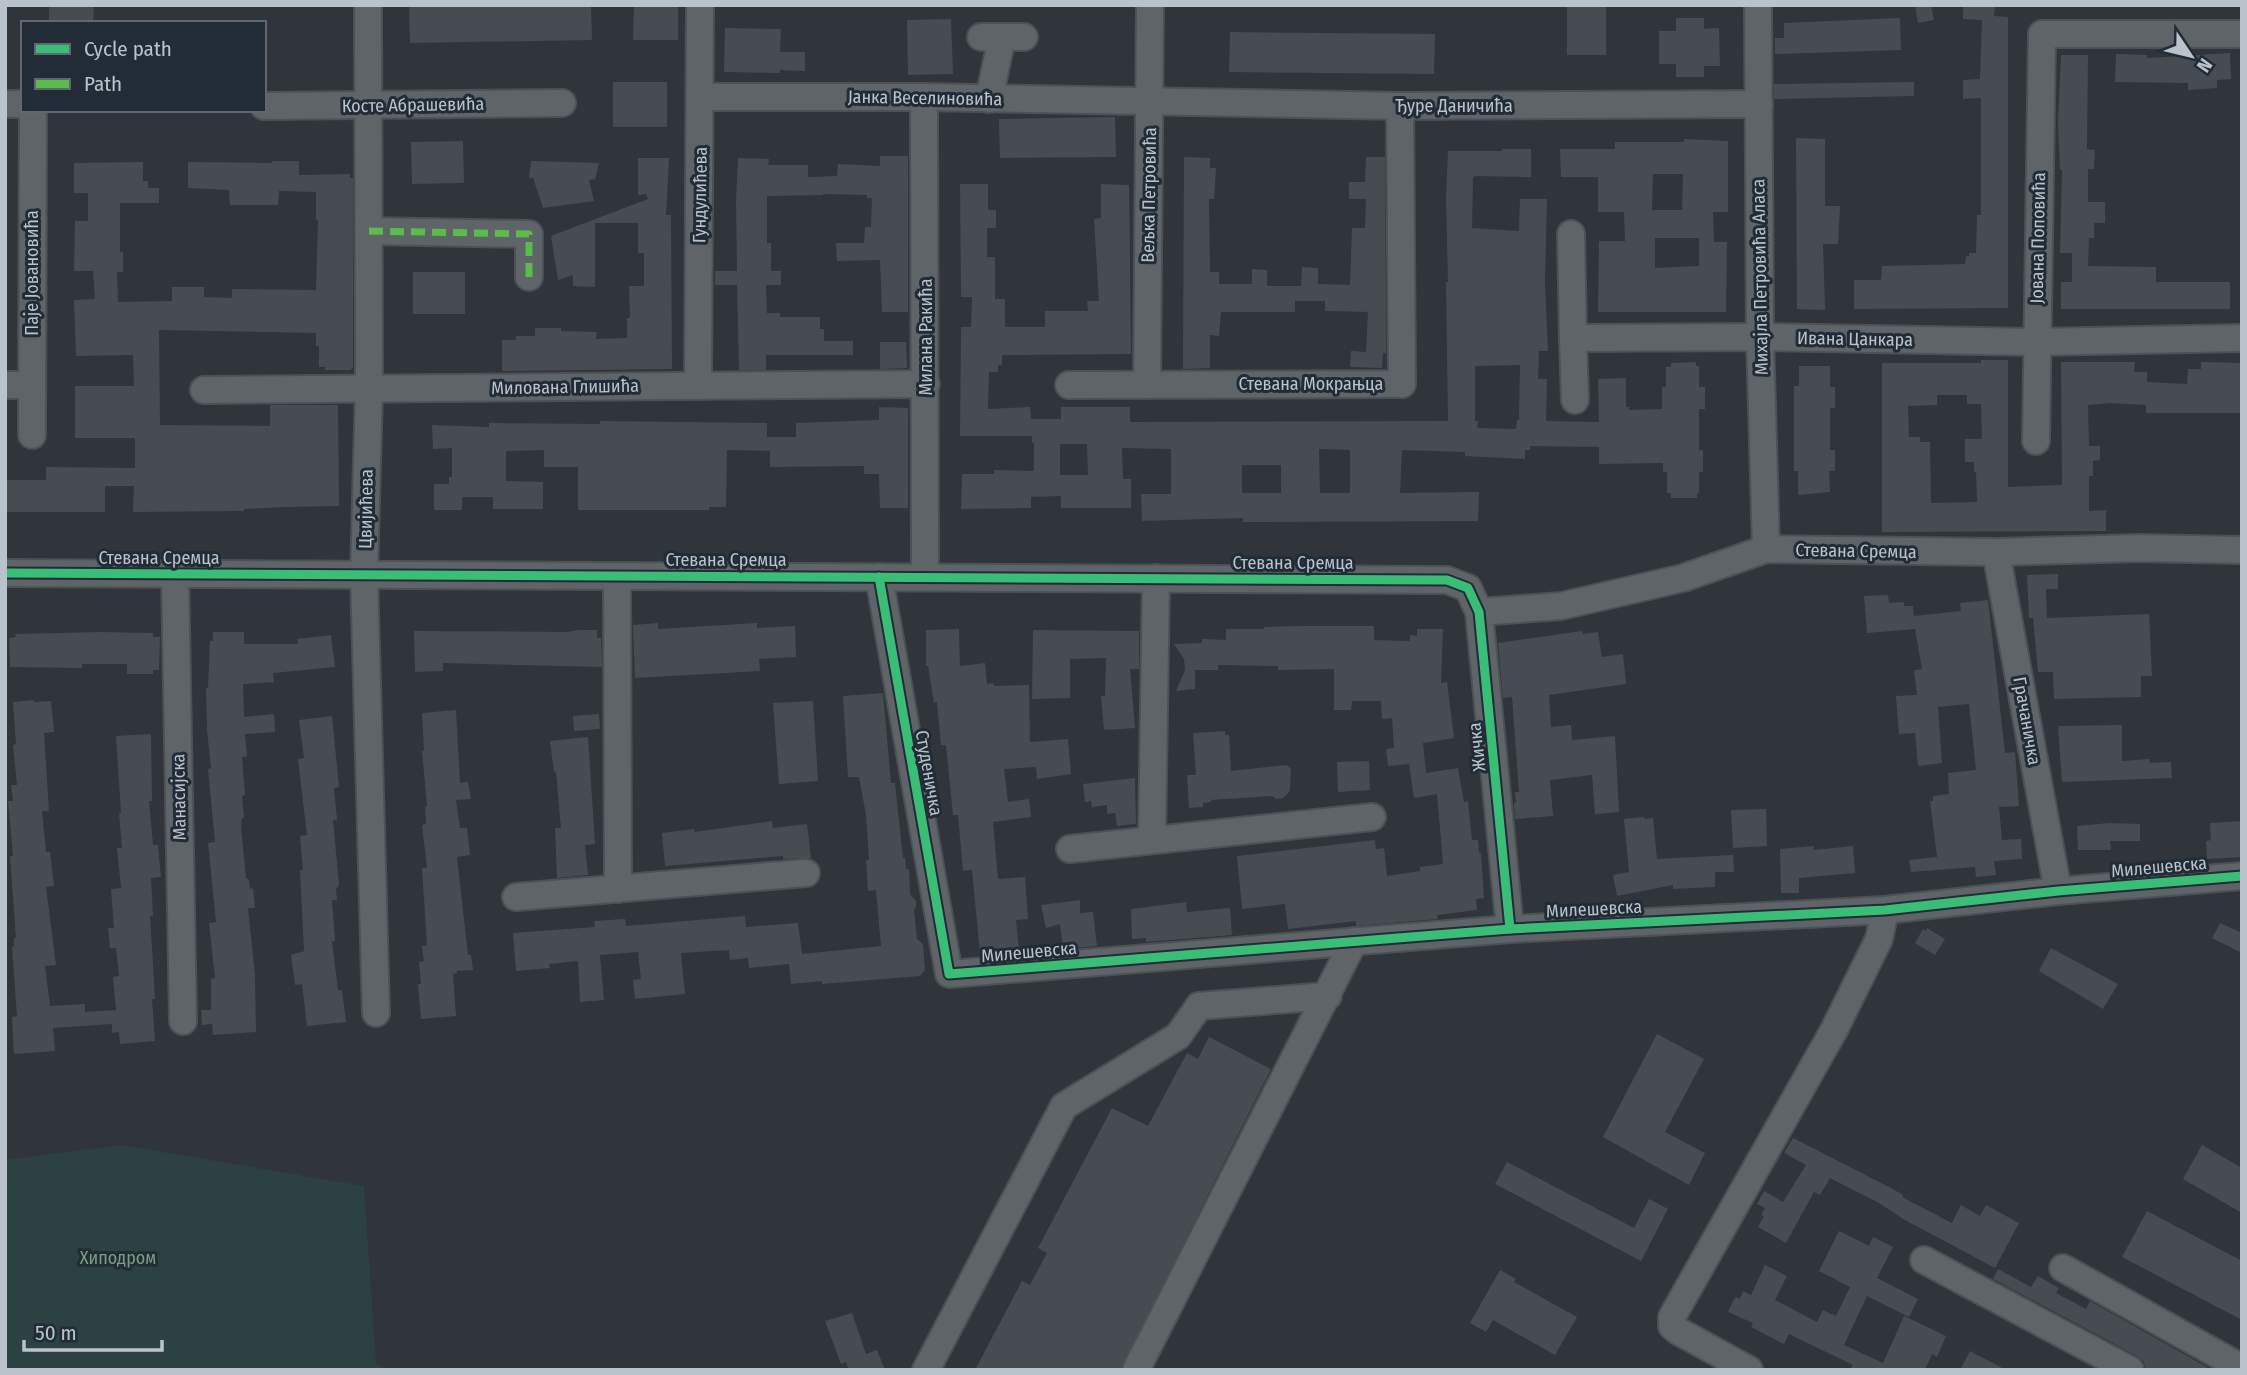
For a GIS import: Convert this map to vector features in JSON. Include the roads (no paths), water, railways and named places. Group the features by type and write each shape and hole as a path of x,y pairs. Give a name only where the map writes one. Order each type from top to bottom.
{"street":[{"name":"Цвијићева","path":"368,5 369,388 364,574 376,1013"},
{"name":"Гундулићева","path":"698,385 700,5"},
{"name":"Вељка Петровића","path":"1147,385 1150,5"},
{"name":"Михајла Петровића Аласа","path":"1758,5 1760,337 1766,549"},
{"name":"Јована Поповића","path":"2036,441 2042,34 2242,34"},
{"path":"989,99 1002,37"},
{"name":"Јанка Веселиновића","path":"701,97 924,97 1150,102"},
{"name":"Милана Ракића","path":"924,97 925,577"},
{"name":"Ђуре Даничића","path":"1150,102 1400,106 1759,104"},
{"name":"Косте Абрашевића","path":"266,106 562,103"},
{"name":"Стевана Мокрањца","path":"1069,385 1402,384 1400,106"},
{"name":"Паје Јовановића","path":"32,435 33,112"},
{"path":"369,231 529,234 529,277"},
{"path":"1571,234 1575,400"},
{"name":"Ивана Цанкара","path":"1573,338 1760,337 2036,342 2242,338"},
{"path":"5,385 32,384"},
{"name":"Милована Глишића","path":"204,390 926,384"},
{"name":"Стевана Сремца","path":"5,573 1447,580 1468,589 1479,612 1561,606 1682,578 1766,549 1996,552 2138,548 2242,550"},
{"name":"Грачаничка","path":"1996,552 2058,891"},
{"name":"Манасијска","path":"175,573 183,1021"},
{"path":"617,576 618,889"},
{"name":"Студеничка","path":"879,577 949,974"},
{"path":"1152,839 1156,578"},
{"name":"Жичка","path":"1479,612 1510,929"},
{"path":"1070,849 1372,817"},
{"path":"516,897 806,873"},
{"name":"Милешевска","path":"949,974 1510,929 1885,910 2058,891 2242,876"},
{"path":"1749,1370 1672,1326 1672,1317 1834,1030 1879,939 1885,910"},
{"path":"1136,1370 1354,941"},
{"path":"926,1370 1064,1105 1178,1036 1199,1006 1328,996"},
{"path":"1924,1260 2130,1370"},
{"path":"2063,1268 2242,1368"}],"park label":[{"name":"Хиподром","path":"118,1258"}]}
